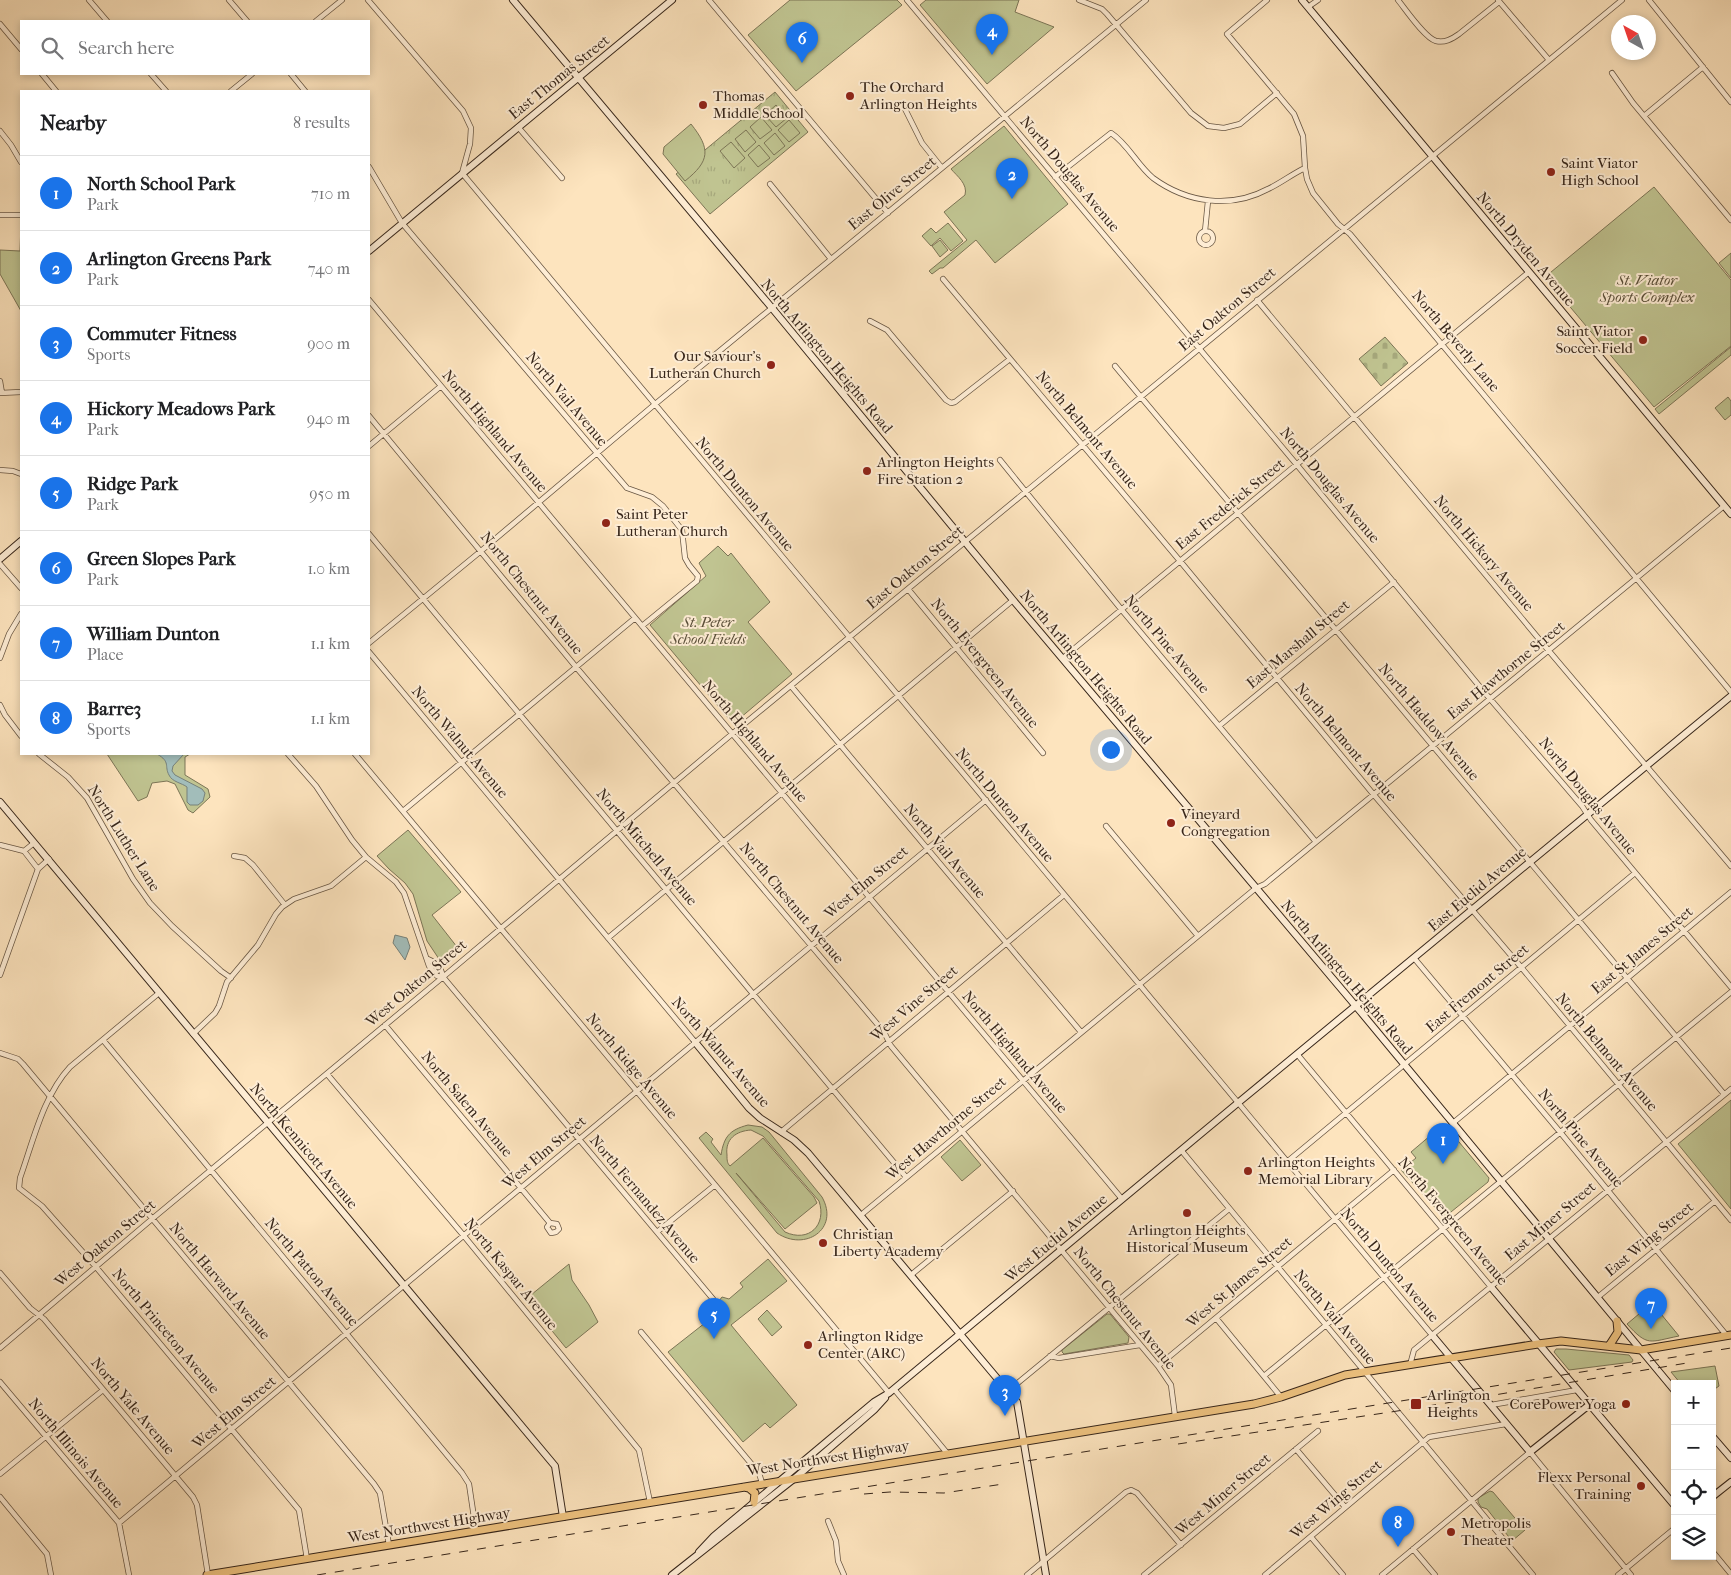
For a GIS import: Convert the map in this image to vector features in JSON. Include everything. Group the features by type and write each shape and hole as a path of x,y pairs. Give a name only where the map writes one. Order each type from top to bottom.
{"main road":[{"path":"1609,1346 1617,1336 1617,1321"},
{"name":"West Northwest Highway","path":"207,1575 741,1486 1254,1404 1282,1397 1334,1378 1538,1344 1561,1341 1641,1350 1729,1335"},
{"path":"741,1486 749,1488 755,1493 754,1503"}],"street":[{"path":"89,0 106,20"},
{"path":"229,0 246,20"},
{"path":"317,20 342,0"},
{"path":"368,0 464,111 471,128 470,144 462,173"},
{"name":"East Thomas Street","path":"370,249 672,0"},
{"path":"709,0 888,213"},
{"path":"1079,0 1102,10 1191,113 1208,126 1224,128 1240,124 1277,93"},
{"name":"East Olive Street","path":"370,643 654,405 1146,0"},
{"name":"North Beverly Lane","path":"1268,0 1227,34 1294,114 1301,129 1307,179 1313,194 1442,344 1731,692"},
{"name":"North Dryden Avenue","path":"1302,0 1731,514"},
{"path":"1308,7 1318,0"},
{"path":"1398,0 1426,34 1437,41 1452,39 1499,1 1549,60"},
{"name":"East Oakton Street","path":"850,638 1082,444 1622,0"},
{"path":"1649,0 1731,102"},
{"name":"North Arlington Heights Road","path":"516,1 1013,600 1356,1006 1671,1385"},
{"name":"North Douglas Avenue","path":"911,1 1055,177 1582,806 1635,873 1731,987"},
{"path":"0,24 20,48"},
{"path":"1644,116 1703,67"},
{"path":"1612,73 1644,116 1731,220"},
{"path":"43,75 55,90"},
{"path":"152,75 165,90"},
{"path":"232,90 251,75"},
{"path":"292,75 304,90"},
{"path":"905,109 922,143 942,168"},
{"path":"518,127 562,178"},
{"path":"0,131 20,160"},
{"path":"1055,177 1111,133 1143,169 1154,178 1188,196 1208,201 1232,200 1255,196 1305,168"},
{"name":"North Vail Avenue","path":"370,170 402,222 627,488 652,497 663,506 682,530 685,558 698,576 697,581 642,626"},
{"name":"North Dunton Avenue","path":"462,173 1530,1452"},
{"path":"770,184 831,259"},
{"path":"1205,231 1208,201"},
{"path":"0,215 20,215"},
{"name":"East Frederick Street","path":"1063,658 1529,272"},
{"name":"North Belmont Avenue","path":"943,279 1374,795 1473,909 1731,1220"},
{"name":"North Hickory Avenue","path":"1257,300 1731,866"},
{"name":"North Highland Avenue","path":"370,301 1122,1199"},
{"path":"870,321 888,330 946,400 952,403 1010,359"},
{"name":"North Haddow Avenue","path":"1116,366 1724,1094"},
{"path":"0,381 1,393 20,392"},
{"path":"370,445 441,386"},
{"name":"North Chestnut Avenue","path":"370,417 576,667 884,1032 892,1046 1158,1366 1171,1386 1175,1416"},
{"name":"North Pine Avenue","path":"1000,460 1121,609 1316,842"},
{"path":"0,470 20,474"},
{"name":"East Hawthorne Street","path":"1139,984 1256,888 1266,884 1724,506"},
{"name":"North Mitchell Avenue","path":"370,535 906,1177"},
{"path":"0,559 20,542"},
{"path":"0,564 20,587"},
{"name":"East Marshall Street","path":"1219,726 1394,582"},
{"name":"North Evergreen Avenue","path":"908,589 1043,753"},
{"path":"608,938 1013,600"},
{"path":"0,656 14,624 20,615"},
{"path":"403,811 635,618"},
{"name":"West Oakton Street","path":"0,1348 732,734 850,638"},
{"name":"North Walnut Avenue","path":"370,653 749,1108 760,1118 794,1140 808,1153 1017,1402 1043,1562"},
{"name":"North Vail Avenue","path":"791,686 1081,1032"},
{"name":"East Euclid Avenue","path":"1238,1102 1731,696"},
{"path":"0,705 20,735"},
{"name":"North Luther Lane","path":"40,755 68,777 87,798 132,879 154,907 220,970 231,978"},
{"name":"North Fernandez Avenue","path":"289,755 328,801 345,831 366,857 396,882 404,893 428,959 434,961 442,972 443,978 713,1299"},
{"name":"North Ridge Avenue","path":"357,755 715,1185 891,1391 947,1453"},
{"name":"West Elm Street","path":"119,1523 986,800"},
{"name":"North Kennicott Avenue","path":"0,802 555,1466 562,1517"},
{"path":"1106,826 1198,936"},
{"path":"24,851 34,843"},
{"path":"0,845 24,851 38,869"},
{"path":"234,856 245,858 253,865 285,905"},
{"path":"194,1034 215,1012 231,978 258,945 276,914 294,899 331,886 366,857"},
{"path":"0,975 38,869 49,860"},
{"name":"East Fremont Street","path":"1288,1161 1635,873"},
{"name":"East St James Street","path":"1453,1123 1731,892"},
{"name":"West Vine Street","path":"781,1132 831,1088 1064,895"},
{"name":"North Pine Avenue","path":"1414,958 1729,1335"},
{"name":"West Hawthorne Street","path":"861,1215 1139,984"},
{"path":"1264,1376 1731,992"},
{"path":"50,1095 61,1077 70,1067 159,993"},
{"name":"North Salem Avenue","path":"385,1025 550,1223"},
{"name":"North Patton Avenue","path":"103,1040 462,1473 468,1484 476,1531"},
{"name":"North Harvard Avenue","path":"0,1052 18,1059 50,1095 377,1488 380,1493 389,1546"},
{"name":"North Evergreen Avenue","path":"1298,1054 1490,1287 1671,1501"},
{"name":"North Kaspar Avenue","path":"327,1074 464,1236 639,1450 650,1502"},
{"name":"East Miner Street","path":"1432,1335 1731,1088"},
{"name":"North Princeton Avenue","path":"50,1095 20,1178 19,1188 38,1202 96,1267 298,1510 307,1558"},
{"name":"West Euclid Avenue","path":"699,1552 714,1536 874,1402 891,1391 1238,1102"},
{"name":"North Vail Avenue","path":"1181,1150 1533,1575"},
{"path":"1336,1219 1394,1170"},
{"path":"657,1232 715,1185"},
{"path":"911,1275 1013,1192"},
{"name":"East Wing Street","path":"1598,1297 1715,1201"},
{"path":"1008,1391 1230,1209"},
{"name":"West St James Street","path":"1158,1366 1336,1219"},
{"name":"North Yale Avenue","path":"0,1273 30,1308 39,1315 196,1500 207,1575"},
{"path":"1216,1318 1282,1397"},
{"path":"641,1332 759,1473 762,1483"},
{"path":"1410,1365 1414,1350 1432,1335"},
{"path":"1050,1356 1059,1358 1140,1345"},
{"name":"North Illinois Avenue","path":"0,1382 119,1523 129,1575"},
{"path":"0,1474 103,1390"},
{"path":"1491,1405 1576,1390"},
{"name":"West Euclid Avenue","path":"672,1575 796,1478 874,1410 891,1391"},
{"path":"1382,1575 1589,1405"},
{"path":"1423,1442 1429,1437 1506,1424"},
{"name":"West Miner Street","path":"1144,1575 1318,1431"},
{"path":"1716,1441 1731,1458"},
{"name":"West Wing Street","path":"1265,1575 1423,1442"},
{"path":"1296,1449 1345,1508"},
{"path":"1530,1452 1631,1575"},
{"path":"1716,1494 1731,1482"},
{"path":"1027,1575 1126,1492 1134,1490 1181,1545"},
{"path":"0,1496 47,1554 51,1575"},
{"path":"828,1521 836,1541 838,1561 844,1575"},
{"path":"1618,1575 1671,1531"},
{"path":"1311,1537 1343,1575"},
{"path":"1413,1549 1435,1575"},
{"path":"1716,1556 1731,1574"},
{"path":"1043,1562 1046,1575"}],"green space":[{"path":"790,0 897,0 902,5 796,91 748,35"},
{"path":"926,0 1019,0 1015,12 1054,27 987,84 920,5"},
{"path":"775,92 808,132 710,214 676,174"},
{"path":"776,105 787,118 776,127 765,115"},
{"path":"761,117 772,130 760,139 750,127"},
{"path":"789,120 800,133 789,142 778,130"},
{"path":"691,124 702,141 705,154 699,167 685,181 663,154 664,147"},
{"path":"1004,126 1068,204 995,263 976,240 943,268 932,274 929,271 967,240 944,212 965,195 966,191 959,177 951,169"},
{"path":"746,130 756,142 745,152 735,139"},
{"path":"775,133 785,146 774,155 764,143"},
{"path":"731,142 745,158 734,168 720,151"},
{"path":"759,145 770,158 758,167 748,155"},
{"name":"St. Viator Sports Complex","path":"1654,187 1731,280 1731,346 1654,407 1545,277"},
{"path":"948,223 963,241 951,251 940,238 931,246 922,236 931,228 936,233"},
{"path":"940,240 948,250 940,257 932,246"},
{"path":"0,250 20,251 20,309 0,274"},
{"path":"1731,253 1731,278 1719,263"},
{"path":"1385,337 1408,363 1381,386 1359,359"},
{"path":"1731,347 1731,355 1659,414 1655,409"},
{"path":"1728,397 1731,401 1731,415 1725,420 1715,408"},
{"name":"St. Peter School Fields","path":"718,546 728,556 731,553 770,602 748,622 792,674 733,724 650,625 706,576 699,563"},
{"path":"108,755 188,755 185,757 185,775 208,789 210,797 193,813 188,810 175,784 167,781 152,783 147,797 138,801"},
{"path":"408,830 461,892 432,915 461,952 443,965 427,941 413,894 405,883 377,856"},
{"path":"1731,1100 1731,1209 1678,1144"},
{"path":"1444,1124 1489,1178 1488,1182 1446,1216 1441,1214 1401,1170 1416,1158 1411,1152"},
{"path":"748,1125 762,1127 769,1132 822,1197 826,1209 826,1219 823,1227 817,1234 798,1240 777,1233 699,1138 706,1132 713,1139 711,1142 721,1155 728,1135 736,1129","holes":["751,1130 763,1136 819,1201 820,1218 814,1230 802,1235 785,1232 736,1173 785,1229 817,1203 814,1197 763,1138 730,1166 728,1164 728,1144 736,1134"]},
{"path":"960,1140 981,1165 962,1181 941,1157"},
{"path":"768,1259 787,1281 731,1325 797,1405 770,1428 765,1423 743,1442 668,1352 719,1312 713,1309 722,1297 729,1299 743,1287 740,1283"},
{"path":"569,1264 572,1280 598,1322 566,1348 526,1299"},
{"path":"1652,1303 1679,1336 1650,1341 1640,1336 1627,1324"},
{"path":"767,1310 782,1327 772,1336 758,1319"},
{"path":"1107,1314 1110,1314 1129,1337 1128,1343 1064,1354 1062,1352 1062,1350"},
{"path":"1556,1349 1629,1355 1633,1360 1632,1362 1569,1370 1554,1352"},
{"path":"1715,1366 1719,1386 1716,1388 1716,1380 1678,1380 1671,1372"},
{"path":"1490,1491 1493,1492 1525,1530 1512,1541 1487,1509 1481,1507 1478,1502 1478,1498"}],"water":[{"path":"158,755 183,755 173,766 172,771 175,775 202,789 205,793 203,801 198,805 190,805 187,802 187,787 170,777 166,762"},
{"path":"395,935 407,938 410,947 405,960 393,943"}],"railway":[{"path":"317,1575 1731,1348"},
{"path":"1178,1444 1404,1410 1687,1363"},
{"path":"864,1494 890,1492 944,1493 1003,1484"}],"place":[{"name":"Hickory Meadows Park","path":"992,55"},
{"name":"Green Slopes Park","path":"802,63"},
{"name":"The Orchard Arlington Heights","path":"850,96"},
{"name":"Thomas Middle School","path":"703,105"},
{"name":"Saint Viator High School","path":"1551,172"},
{"name":"Arlington Greens Park","path":"1012,199"},
{"name":"Saint Viator Soccer Field","path":"1643,340"},
{"name":"Our Saviour's Lutheran Church","path":"771,365"},
{"name":"Arlington Heights Fire Station 2","path":"867,471"},
{"name":"Saint Peter Lutheran Church","path":"606,523"},
{"name":"Vineyard Congregation","path":"1171,823"},
{"name":"North School Park","path":"1443,1164"},
{"name":"Arlington Heights Memorial Library","path":"1248,1171"},
{"name":"Arlington Heights Historical Museum","path":"1187,1213"},
{"name":"Christian Liberty Academy","path":"823,1243"},
{"name":"William Dunton","path":"1651,1329"},
{"name":"Ridge Park","path":"714,1339"},
{"name":"Arlington Ridge Center (ARC)","path":"808,1345"},
{"name":"Arlington Heights","path":"1416,1404"},
{"name":"CorePower Yoga","path":"1626,1404"},
{"name":"Commuter Fitness","path":"1005,1416"},
{"name":"Flexx Personal Training","path":"1641,1486"},
{"name":"Metropolis Theater","path":"1451,1532"},
{"name":"Barre3","path":"1398,1547"}]}
